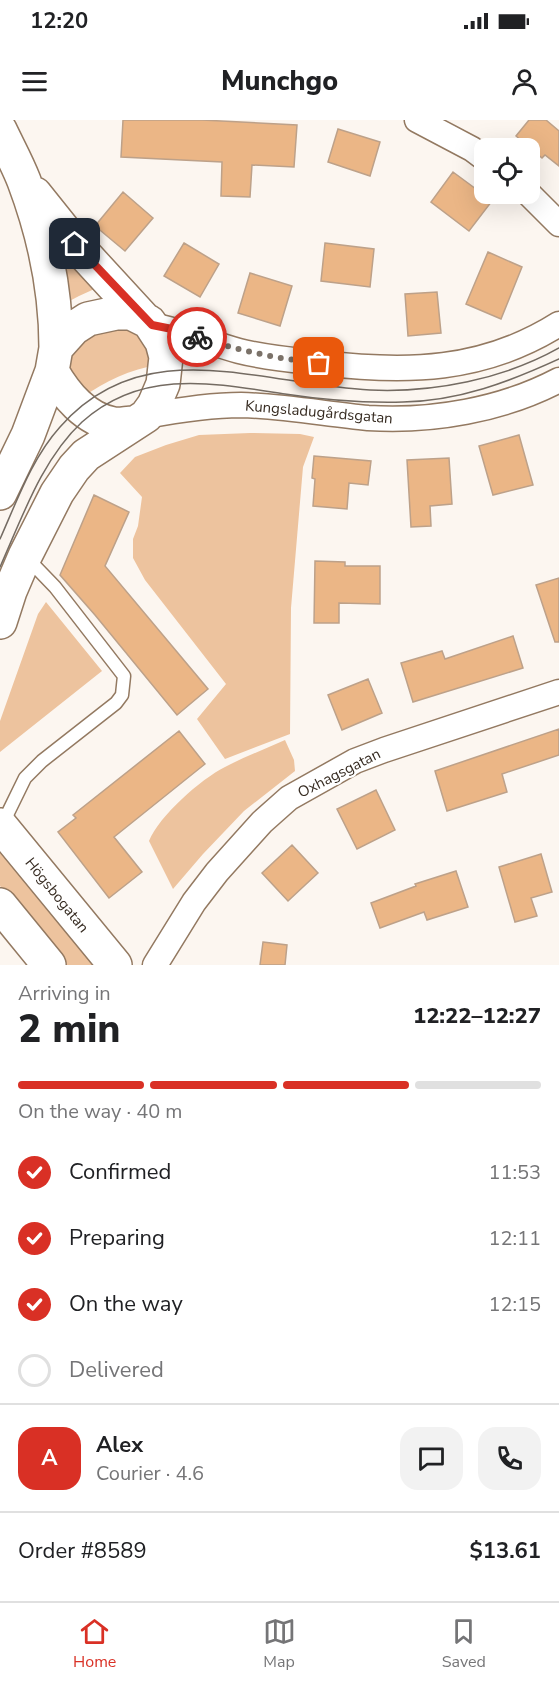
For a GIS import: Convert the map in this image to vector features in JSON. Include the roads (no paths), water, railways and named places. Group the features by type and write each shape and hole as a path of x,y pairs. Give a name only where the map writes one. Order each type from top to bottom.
{"street":[{"path":"417,120 474,152"},
{"path":"0,130 24,181 50,273 56,323 54,359 67,393 80,407 115,424 140,419 154,405 160,392 166,364 162,342 148,321 75,244 24,181"},
{"path":"539,204 559,224"},
{"path":"0,494 28,435 54,359 74,328 88,319 116,313 130,313 240,351 286,360 405,370 448,366 472,360 526,341 559,324"},
{"name":"Kungsladugårdsgatan","path":"0,622 10,591 44,516 74,468 86,455 140,419 199,406 242,405 370,418 425,417 482,408 528,394 559,380"},
{"name":"Oxhagsgatan","path":"155,965 194,902 217,872 262,822 289,798 355,761 559,692"},
{"name":"Högsbogatan","path":"1,826 115,965"},
{"path":"0,905 49,965"}],"lane":[{"path":"1,826 12,809 25,778 42,761 116,703 122,695 124,676 55,586 25,556"}],"tram line":[{"path":"0,539 26,480 50,439 93,397 129,380 167,371 206,370 370,390 418,389 492,376 538,359 559,348"},
{"path":"0,567 34,490 55,453 82,422 105,405 129,393 179,384 205,384 344,401 424,401 483,389 559,359"}]}
